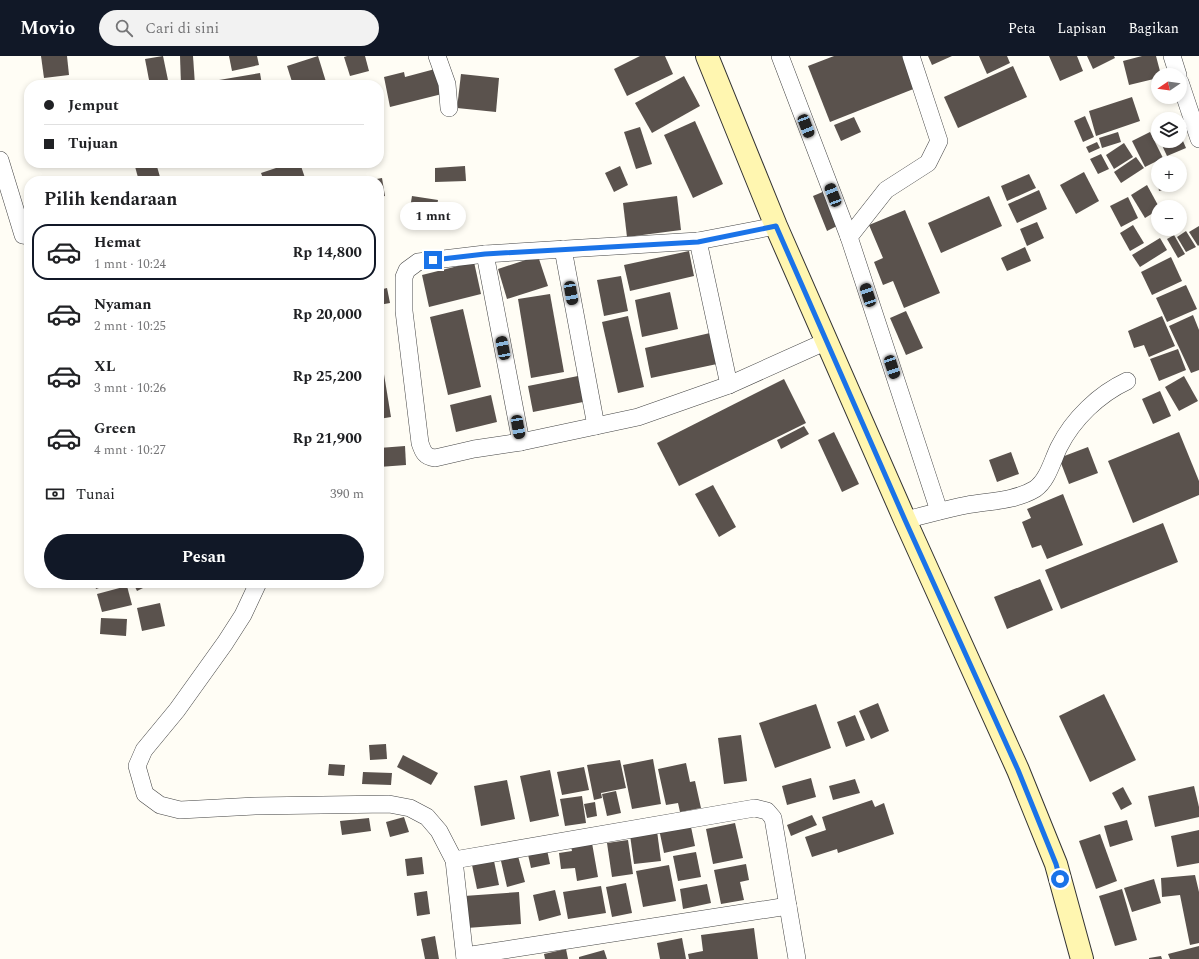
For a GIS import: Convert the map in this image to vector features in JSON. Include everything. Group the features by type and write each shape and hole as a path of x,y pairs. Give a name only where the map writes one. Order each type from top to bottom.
{"street":[{"path":"437,56 447,84 449,108"},
{"path":"707,56 776,226 905,520 1018,770 1056,864 1082,959"},
{"path":"780,56 849,237 939,511"},
{"path":"849,237 886,190 928,163 939,141 912,56"},
{"path":"1172,56 1176,68"},
{"path":"1187,103 1199,139"},
{"path":"0,160 24,235"},
{"path":"776,226 698,242 485,254 418,262 407,270 404,277 404,311 420,443 424,453 428,457 435,458 474,449 521,442 638,417 729,385 827,341"},
{"path":"698,242 729,385"},
{"path":"563,249 596,426"},
{"path":"485,254 521,442"},
{"path":"905,520 939,511 1017,496 1035,488 1047,476 1059,446 1076,422 1096,401 1111,389 1128,381"},
{"path":"256,588 243,615 225,643 177,710 144,750 137,766 145,794 160,805 180,810 255,806 389,804 410,808 427,817 439,831 454,860 465,957 788,906"},
{"path":"454,860 755,808 767,811 773,818 797,959"}],"building":[{"path":"41,56 67,56 69,75 44,78"},
{"path":"163,56 168,80 149,80 145,59"},
{"path":"180,56 193,56 195,80 181,80"},
{"path":"229,56 257,56 259,65 232,71"},
{"path":"318,56 325,80 291,80 287,66"},
{"path":"365,56 369,71 350,76 344,57"},
{"path":"640,56 665,56 673,74 627,96 614,69"},
{"path":"834,56 904,56 916,88 830,122 808,66"},
{"path":"928,56 952,56 932,65"},
{"path":"979,56 1007,56 1010,63 987,74"},
{"path":"1049,56 1077,56 1083,71 1060,81"},
{"path":"1087,56 1114,56 1115,58 1093,69"},
{"path":"1142,56 1156,56 1159,68 1151,68 1151,80 1129,85 1123,61"},
{"path":"1013,66 1027,97 958,128 944,97"},
{"path":"435,69 442,94 390,107 384,77 404,72 405,77"},
{"path":"260,73 261,80 219,80"},
{"path":"461,74 499,78 496,112 457,108"},
{"path":"684,76 700,106 652,133 635,103"},
{"path":"1132,97 1140,121 1096,136 1089,111"},
{"path":"1085,116 1094,137 1083,142 1074,121"},
{"path":"854,117 861,132 841,141 834,125"},
{"path":"695,121 723,184 693,198 664,135"},
{"path":"640,127 652,164 636,169 624,132"},
{"path":"1118,132 1121,142 1102,148 1099,138"},
{"path":"1150,132 1151,148 1158,148 1162,156 1151,156 1151,164 1145,167 1132,141"},
{"path":"1097,142 1100,148 1089,153 1086,147"},
{"path":"1124,143 1133,157 1114,169 1106,155"},
{"path":"1163,148 1186,148 1167,156"},
{"path":"1101,154 1109,169 1098,174 1090,159"},
{"path":"1136,157 1144,168 1121,183 1114,172"},
{"path":"465,166 466,181 435,182 435,168"},
{"path":"620,166 628,185 614,192 605,173"},
{"path":"135,168 157,168 160,176 138,176"},
{"path":"276,168 302,168 304,176 262,176 261,173"},
{"path":"1084,172 1099,201 1076,214 1060,185"},
{"path":"1029,174 1036,188 1007,201 1001,186"},
{"path":"1147,185 1155,200 1151,200 1151,214 1145,218 1131,195"},
{"path":"1039,190 1047,209 1017,223 1008,204"},
{"path":"825,191 839,225 827,231 813,196"},
{"path":"412,196 438,200 435,218 409,214"},
{"path":"677,196 681,230 627,237 623,203"},
{"path":"989,196 1002,226 941,253 928,223"},
{"path":"1128,197 1138,218 1121,227 1110,206"},
{"path":"905,210 940,293 904,308 893,281 883,285 874,262 883,258 869,225"},
{"path":"1037,222 1044,238 1027,246 1020,229"},
{"path":"1133,225 1144,243 1130,251 1120,233"},
{"path":"1199,226 1199,245 1198,246 1189,232"},
{"path":"1187,233 1196,247 1186,252 1177,237 1187,236"},
{"path":"1175,236 1185,254 1178,258 1167,239"},
{"path":"1160,238 1167,250 1140,267 1132,255"},
{"path":"1025,247 1031,261 1007,271 1001,258"},
{"path":"689,251 694,276 630,291 624,265"},
{"path":"538,256 548,286 507,299 498,269"},
{"path":"1171,257 1182,281 1152,295 1141,272"},
{"path":"474,262 481,294 429,307 422,275"},
{"path":"621,276 628,311 604,316 597,280"},
{"path":"1186,285 1197,309 1167,322 1156,298"},
{"path":"387,288 390,303 384,304 384,289"},
{"path":"670,292 678,329 642,337 635,300"},
{"path":"550,294 564,372 531,378 518,299"},
{"path":"463,309 481,387 448,395 430,317"},
{"path":"906,311 923,348 906,355 890,318"},
{"path":"1193,315 1199,330 1199,370 1191,373 1169,326"},
{"path":"628,316 644,387 618,393 602,322"},
{"path":"1162,316 1175,346 1149,357 1144,345 1134,348 1128,331"},
{"path":"710,333 717,364 651,378 645,348"},
{"path":"1178,349 1186,370 1159,381 1150,359"},
{"path":"384,374 391,417 384,418"},
{"path":"578,376 583,402 533,412 528,386"},
{"path":"1184,376 1198,401 1179,411 1165,387"},
{"path":"784,379 806,423 679,486 657,443"},
{"path":"1160,391 1171,416 1153,424 1142,399"},
{"path":"491,395 497,422 456,432 450,405"},
{"path":"804,426 809,434 781,449 777,440"},
{"path":"834,432 859,484 842,492 818,440"},
{"path":"1179,432 1199,481 1199,495 1133,523 1108,461"},
{"path":"405,446 406,465 384,467 384,448"},
{"path":"1088,447 1098,473 1069,484 1059,458"},
{"path":"1011,452 1019,474 997,482 989,460"},
{"path":"713,485 736,527 719,537 695,494"},
{"path":"1063,494 1083,545 1047,559 1041,545 1032,548 1022,522 1031,518 1027,509"},
{"path":"1163,523 1178,562 1061,609 1045,570"},
{"path":"1040,579 1053,610 1007,629 994,597"},
{"path":"120,588 128,588 132,605 102,612 97,594"},
{"path":"136,588 143,588 137,591"},
{"path":"160,603 165,626 142,631 137,608"},
{"path":"101,618 127,619 126,636 100,634"},
{"path":"1104,694 1136,760 1090,782 1059,716"},
{"path":"878,703 889,731 871,739 859,711"},
{"path":"816,704 831,748 775,768 759,723"},
{"path":"855,715 865,740 846,747 837,722"},
{"path":"741,735 747,781 724,784 718,738"},
{"path":"386,744 387,759 370,760 369,745"},
{"path":"403,755 438,773 431,785 397,767"},
{"path":"653,759 661,804 632,809 623,765"},
{"path":"620,760 626,788 601,793 602,798 594,800 587,765"},
{"path":"686,763 690,782 695,781 701,808 680,812 678,803 666,805 658,769"},
{"path":"329,764 345,765 344,776 328,775"},
{"path":"584,767 589,790 562,795 557,772"},
{"path":"550,770 559,816 530,822 520,776"},
{"path":"363,772 392,773 391,785 362,784"},
{"path":"811,778 816,797 787,805 782,786"},
{"path":"855,779 860,793 833,800 829,786"},
{"path":"507,780 515,819 481,826 474,786"},
{"path":"1194,786 1199,807 1199,817 1155,827 1148,796"},
{"path":"1123,787 1132,804 1121,810 1112,793"},
{"path":"616,791 621,813 607,816 602,794"},
{"path":"582,796 586,823 565,826 560,799"},
{"path":"872,800 875,807 884,803 894,834 838,853 837,849 812,857 805,837 826,830 822,817"},
{"path":"595,802 597,816 587,818 584,804"},
{"path":"812,815 817,825 791,836 787,825"},
{"path":"404,817 409,832 390,837 386,822"},
{"path":"369,818 371,831 342,835 340,821"},
{"path":"1127,820 1133,840 1110,847 1104,826"},
{"path":"690,822 695,846 664,853 659,829"},
{"path":"735,823 743,858 713,864 706,829"},
{"path":"1199,830 1199,863 1177,867 1171,836"},
{"path":"657,831 661,861 634,864 630,835"},
{"path":"1100,834 1117,881 1096,889 1079,841"},
{"path":"628,840 633,874 612,877 607,843"},
{"path":"592,843 598,877 577,881 575,868 561,869 559,853 572,851 571,846"},
{"path":"546,845 550,864 531,868 527,850"},
{"path":"696,852 701,877 678,881 673,856"},
{"path":"518,856 525,882 507,887 501,861"},
{"path":"422,857 424,874 407,876 405,859"},
{"path":"494,861 499,885 477,889 472,865"},
{"path":"746,864 749,880 740,882 744,900 721,904 714,870"},
{"path":"669,865 676,901 643,907 636,871"},
{"path":"1195,875 1199,892 1199,943 1190,945 1180,895 1162,897 1161,878"},
{"path":"1154,879 1161,903 1132,912 1124,888"},
{"path":"626,883 632,913 612,917 606,887"},
{"path":"707,884 711,903 683,909 680,889"},
{"path":"601,886 606,913 568,919 563,892"},
{"path":"1122,889 1137,940 1115,946 1099,896"},
{"path":"555,890 561,915 539,921 533,895"},
{"path":"427,891 430,914 417,916 414,893"},
{"path":"519,892 521,924 467,928 464,896"},
{"path":"754,928 758,959 689,959 688,954 703,951 701,935"},
{"path":"435,936 439,959 425,959 421,939"},
{"path":"682,938 686,959 660,959 657,943"},
{"path":"1199,946 1199,959 1170,959 1168,954"},
{"path":"566,949 568,959 545,959 544,954"},
{"path":"604,950 607,959 579,959 579,957"},
{"path":"1161,956 1162,959 1149,959 1149,958"}],"route":[{"path":"433,260 485,254 698,242 776,226 905,520 1018,770 1056,864 1060,879"}]}
